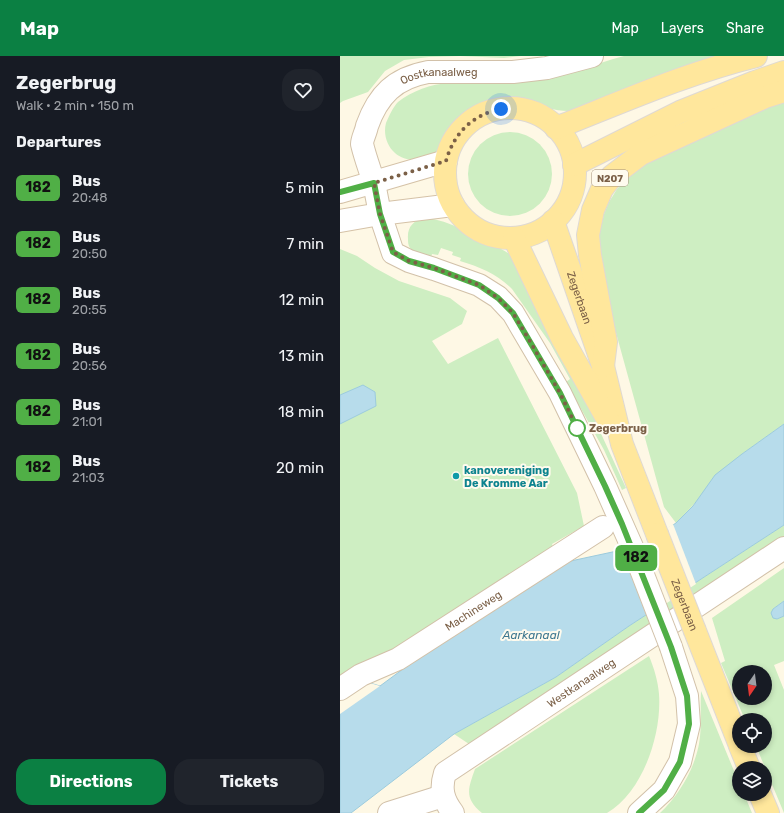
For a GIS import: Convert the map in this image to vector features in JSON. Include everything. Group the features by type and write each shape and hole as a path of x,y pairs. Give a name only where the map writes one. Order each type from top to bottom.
{"main road":[{"path":"556,128 663,85 738,60 756,56"},
{"name":"N207","path":"574,165 680,112 784,72"},
{"name":"N207","path":"603,366 606,342 590,256 588,235 593,210 602,189 612,176 641,154 765,97 784,91"},
{"path":"511,108 540,116 556,128 568,145 574,165 574,176 570,196 560,214 553,221 535,233 514,238 496,236 479,230 464,219 453,205 446,184 445,172 446,161 453,142 462,130 473,120 491,111 511,108"},
{"name":"Zegerbaan","path":"553,221 603,366 622,444 732,725"},
{"name":"Zegerbaan","path":"514,238 562,338 622,444"},
{"path":"763,801 768,813"}],"street":[{"name":"Oostkanaalweg","path":"380,214 374,183 362,142 374,108 388,89 414,74 428,72 513,72 547,68 592,56"},
{"path":"340,192 446,161"},
{"path":"340,221 380,214 453,205"},
{"path":"380,214 393,252 409,261 434,268 479,285 498,298 513,313 560,393 605,486 633,549 671,647 687,696 689,724 680,762 664,790 639,813"},
{"name":"Machineweg","path":"340,689 361,675 398,659 603,526"},
{"name":"Westkanaalweg","path":"389,813 448,805 443,781 446,773 784,548"}],"green space":[{"path":"340,56 460,56 429,57 404,60 385,71 368,92 340,103"},
{"path":"460,56 521,56 504,58"},
{"path":"624,56 733,56 569,111 513,100 491,103 464,116 455,126 437,152 427,158 410,160 400,156 392,150 386,140 385,127 394,106 403,98 422,89 449,83 509,82 530,80 569,72"},
{"path":"784,100 784,424 742,454 676,523 664,507 603,282 599,235 604,214 617,189 637,168 671,146"},
{"path":"510,132 526,135 540,144 549,158 552,174 549,190 540,204 526,213 510,216 494,213 480,204 471,190 468,174 471,158 480,144 494,135"},
{"path":"424,218 439,220 453,225 484,242 500,248 515,259 575,377 626,488 622,490 604,450 566,382 570,379 550,343 512,289 500,279 488,272 460,261 461,258 452,255 453,252 441,248 438,255 432,254 431,258 417,253 410,248 408,245 408,235 410,228 414,223"},
{"path":"340,249 357,256 399,281 450,298 467,311 462,324 432,341 448,364 498,338 577,493 584,526 552,544 554,550 394,654 340,681"},
{"path":"784,525 784,542 472,746 454,734 556,677 629,626"},
{"path":"784,568 784,601 773,609 777,619 784,616 784,661 774,665 784,690 784,813 772,784 772,761 762,761 759,753 772,753 772,713 742,713 739,705 772,705 772,665 732,665 732,689 721,663 725,661 712,618"},
{"path":"649,656 656,675 659,694 657,727 648,761 631,791 620,803 607,813 482,813 476,808 472,803 469,793 469,788 475,769"},
{"path":"701,691 732,766 732,801 747,801 752,813 660,813 685,782 697,754 701,724"}],"water":[{"path":"363,385 375,392 376,406 340,424 340,395"},
{"name":"Aarkanaal","path":"784,424 784,525 629,626 556,677 454,734 351,813 340,813 340,697 363,681 380,686 502,596 566,562 617,551 620,560 676,523 693,506 715,475"},
{"path":"784,601 784,616 777,619 773,618 771,613 773,609"}],"pier":[{"path":"673,524 696,584 647,616 624,556"},
{"path":"363,681 380,686 340,714 340,697"}],"bus line":[{"name":"182","path":"340,192 374,183 380,214 393,252 409,261 434,268 479,285 498,298 513,313 560,393 605,486 633,549 671,647 687,696 689,724 680,762 664,790 642,812 639,813"}],"place":[{"name":"Zegerbrug","path":"577,428"},
{"name":"kanovereniging De Kromme Aar","path":"456,476"}],"route":[{"path":"501,109 482,115 465,126 453,142 446,161 374,183 380,214 393,252 409,261 434,268 479,285 498,298 513,313 554,382 577,428"}]}
